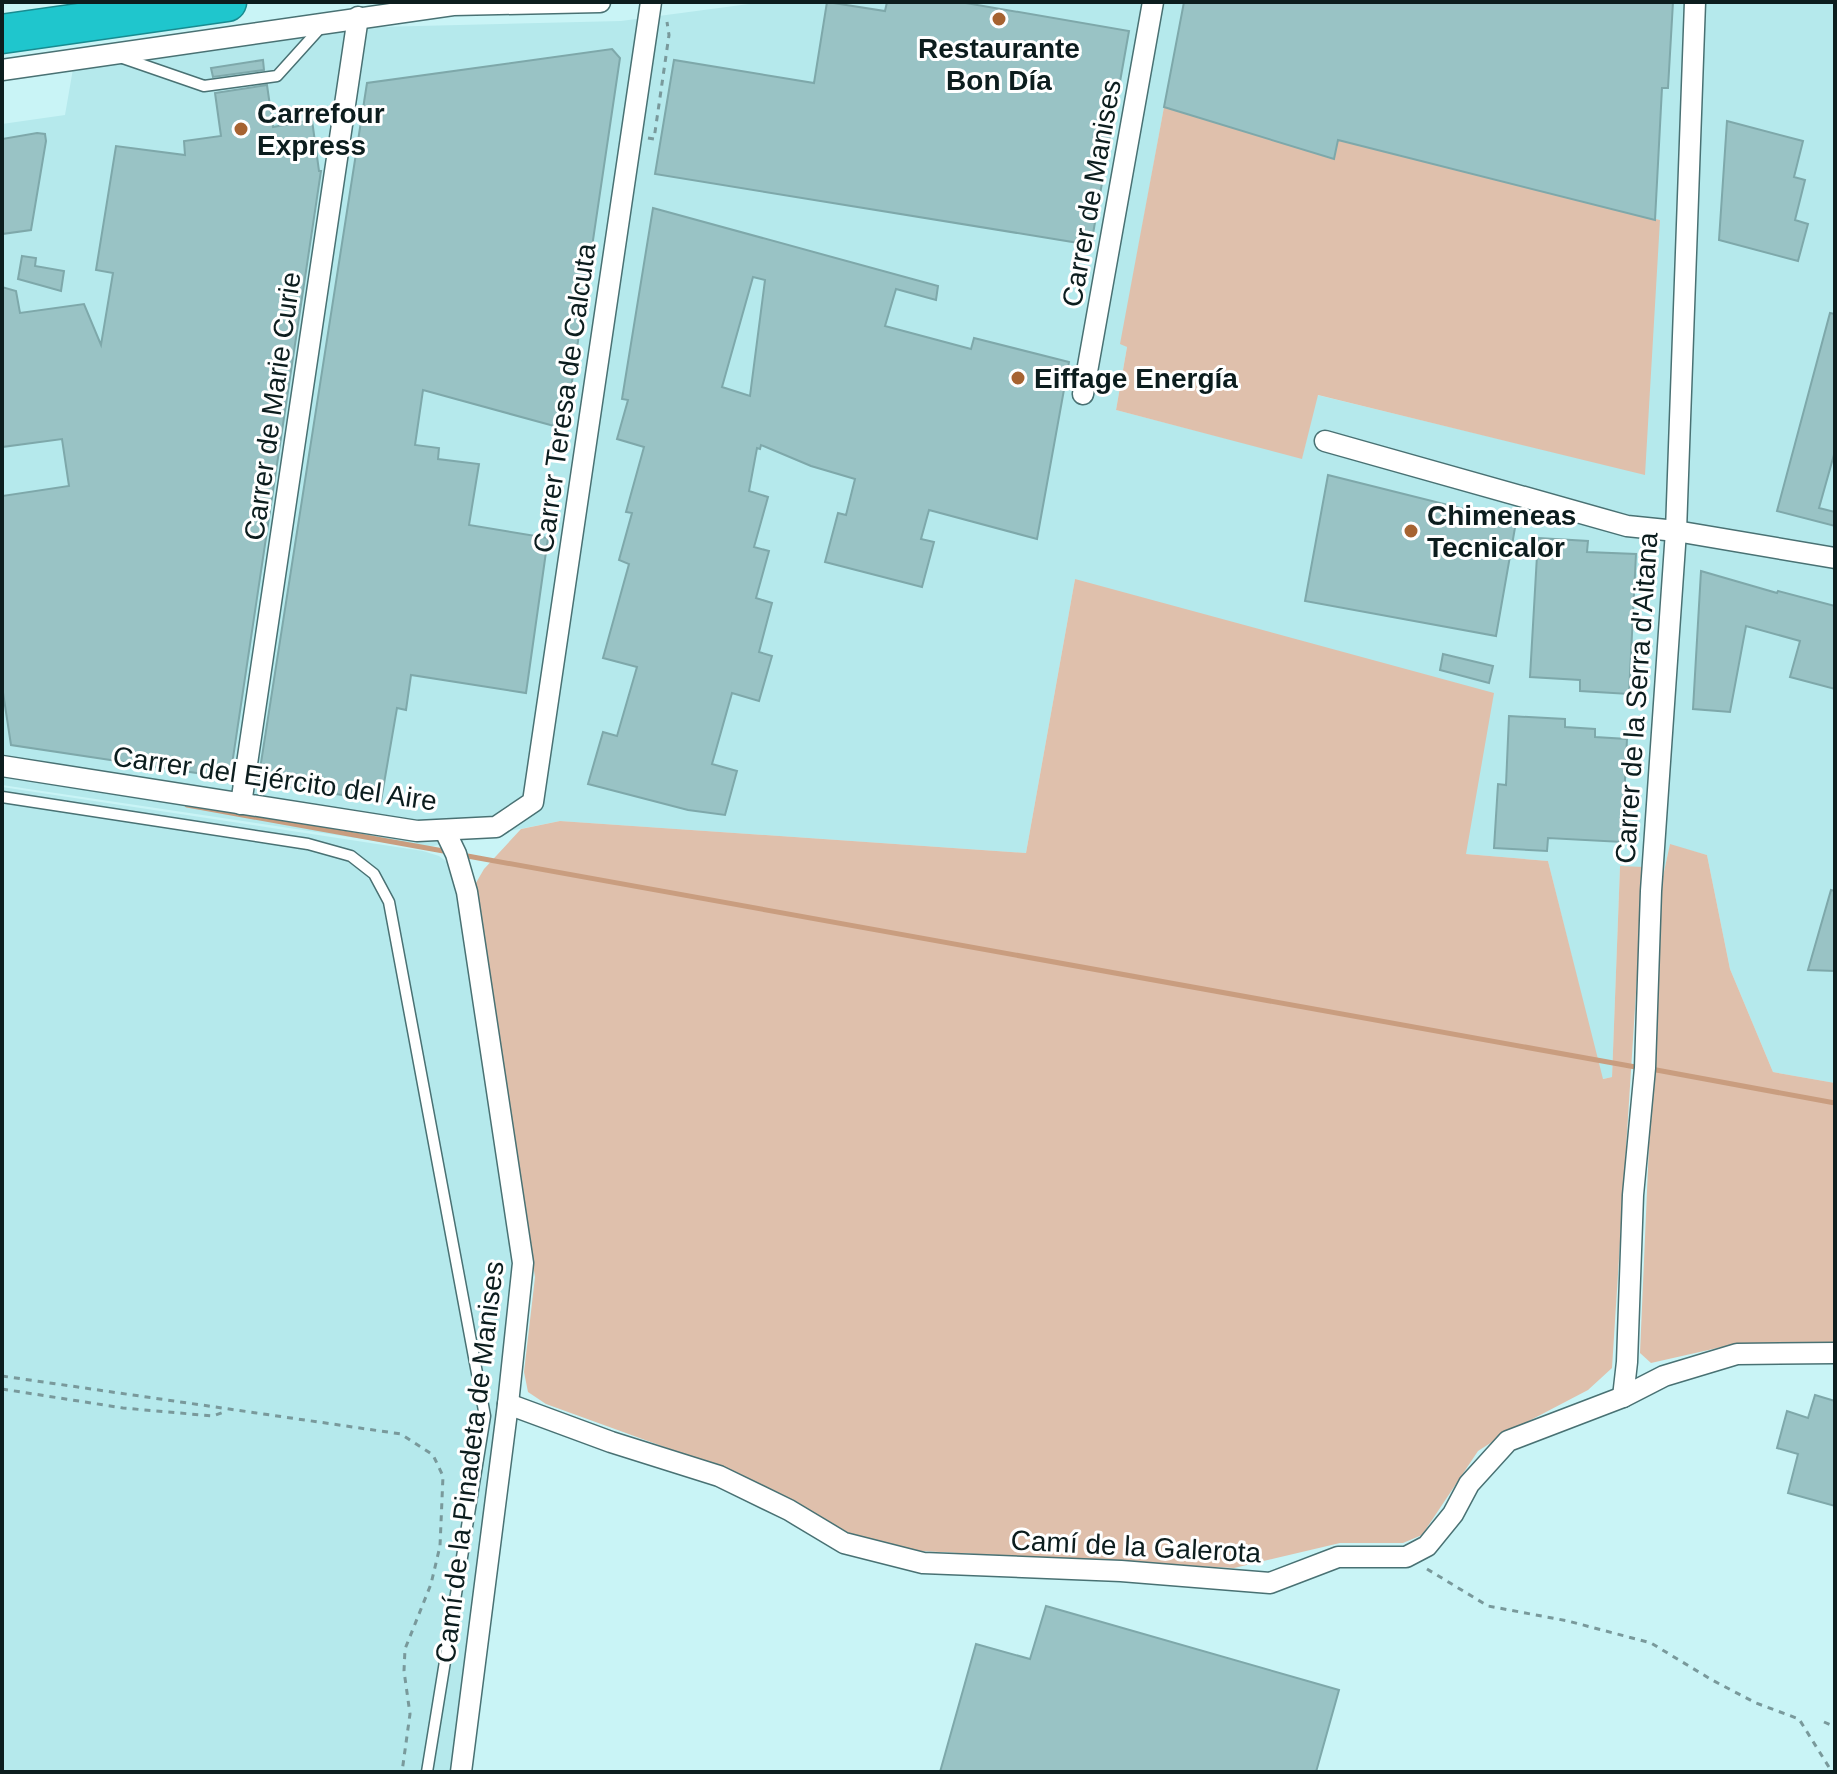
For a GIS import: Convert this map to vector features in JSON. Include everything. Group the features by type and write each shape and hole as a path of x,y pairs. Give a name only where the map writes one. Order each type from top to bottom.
{"highway":[{"path":"2,34 227,2"}],"street":[{"path":"2,70 453,5 600,2"},
{"name":"Carrer Teresa de Calcuta","path":"533,802 651,2"},
{"name":"Carrer de Manises","path":"1083,394 1153,2"},
{"name":"Carrer de la Serra d'Aitana","path":"1623,1397 1633,1195 1645,1068 1651,891 1676,531 1695,2"},
{"name":"Carrer de Marie Curie","path":"241,804 358,17"},
{"path":"1325,441 1627,526 1676,531 1835,558"},
{"name":"Carrer del Ejército del Aire","path":"2,766 417,831 496,827 533,802"},
{"name":"Camí de la Pinadeta de Manises","path":"445,831 456,854 467,892 523,1263 461,1772"},
{"path":"1406,1557 1427,1546 1453,1514 1469,1484 1508,1441 1623,1397 1664,1376 1737,1354 1835,1353"},
{"name":"Camí de la Galerota","path":"508,1404 611,1442 719,1476 789,1510 844,1543 923,1563 1121,1571 1270,1583 1338,1557 1406,1557"}],"lane":[{"path":"110,53 204,86 277,76 327,21"},
{"path":"2,797 308,844 351,856 374,874 389,902 485,1416 427,1772"}],"path":[{"path":"2,1376 401,1434 433,1455 443,1476 440,1546 431,1584 405,1649 404,1671 410,1714 402,1772"},
{"path":"2,1389 123,1408 213,1416 231,1410"},
{"path":"1406,1557 1488,1606 1568,1621 1651,1643 1756,1703 1799,1719 1832,1772"},
{"path":"1824,1722 1835,1727"}],"shaded area":[{"path":"764,2 1835,2 1835,1083 1773,1072 1730,969 1707,855 1670,845 1660,890 1620,866 1612,1077 1602,1079 1548,861 1466,854 1075,579 1026,853 560,821 423,848 2,785 2,124 65,115 73,69 336,28 621,21","holes":["1164,107 1334,159 1339,140 1659,220 1644,474 1317,395 1302,458 1116,410 1127,347 1121,343"]},
{"path":"1164,107 1333,159 1338,140 1660,220 1645,475 1318,395 1302,459 1116,410 1127,347 1120,344"},
{"path":"1075,579 1494,693 1466,854 1548,861 1603,1079 1612,1077 1620,866 1644,867 1612,1368 1588,1390 1478,1451 1422,1535 1403,1543 1340,1543 1234,1568 903,1550 843,1534 797,1502 736,1473 546,1404 528,1392 524,1372 535,1277 473,888 484,869 521,829 560,821 1026,853"},
{"path":"2,787 423,851 447,862 455,882 513,1264 453,1772 2,1772"},
{"path":"1670,844 1707,855 1730,969 1773,1072 1835,1083 1835,1344 1735,1344 1651,1363 1640,1353 1660,890"}],"building":[{"path":"827,2 885,11 887,2 960,2 1129,31 1091,245 655,174 674,60 814,83"},
{"path":"1184,2 1673,2 1668,88 1662,88 1655,220 1338,140 1334,159 1164,107"},
{"path":"612,49 620,58 565,429 423,390 415,445 439,448 438,459 479,464 469,525 548,538 526,693 411,675 406,710 397,708 381,801 258,782 367,83"},
{"path":"263,60 264,70 213,77 211,68"},
{"path":"267,85 273,127 312,120 321,171 230,778 11,745 2,686 2,496 69,486 62,439 2,447 2,287 16,291 20,313 84,304 101,345 113,273 96,270 116,146 185,155 184,141 221,136 215,93"},
{"path":"1727,121 1803,141 1794,177 1805,180 1795,220 1808,224 1798,261 1719,240"},
{"path":"45,134 46,141 31,230 2,234 2,139"},
{"path":"653,208 938,286 936,300 896,289 885,326 971,349 974,338 1069,362 1037,539 929,510 921,539 934,542 922,587 825,562 838,513 846,515 855,479 811,466 761,445 760,449 757,448 749,491 768,497 754,547 769,551 756,598 772,603 759,652 772,656 759,701 732,693 712,764 737,771 725,815 688,810 588,784 603,732 617,736 637,667 603,658 629,564 619,560 632,513 626,512 644,447 617,439 628,400 622,399","holes":["753,277 765,280 750,396 722,387"]},
{"path":"22,256 36,258 35,266 64,271 61,291 18,279"},
{"path":"1830,313 1835,314 1835,451 1819,508 1835,512 1835,526 1777,511"},
{"path":"1328,475 1516,522 1496,636 1305,601"},
{"path":"1538,538 1588,541 1587,552 1636,554 1629,694 1580,691 1580,680 1530,677"},
{"path":"1701,571 1835,606 1835,689 1790,677 1800,641 1746,626 1730,712 1693,709"},
{"path":"1443,654 1493,666 1489,683 1440,670"},
{"path":"1509,716 1565,719 1565,727 1595,729 1595,737 1627,739 1622,842 1548,838 1547,851 1494,848 1498,784 1506,785"},
{"path":"1831,890 1835,891 1835,971 1808,970"},
{"path":"1815,1395 1835,1401 1835,1506 1788,1493 1798,1454 1777,1448 1787,1411 1808,1418"},
{"path":"1046,1606 1339,1690 1316,1772 940,1772 976,1644 1030,1659"}],"waterway":[{"path":"187,805 449,852"},
{"path":"462,855 1641,1068"},
{"path":"1651,1069 1835,1103"}],"place":[{"name":"Restaurante Bon Día","path":"999,19"},
{"name":"Carrefour Express","path":"241,129"},
{"name":"Eiffage Energía","path":"1018,378"},
{"name":"Chimeneas Tecnicalor","path":"1411,531"}]}
